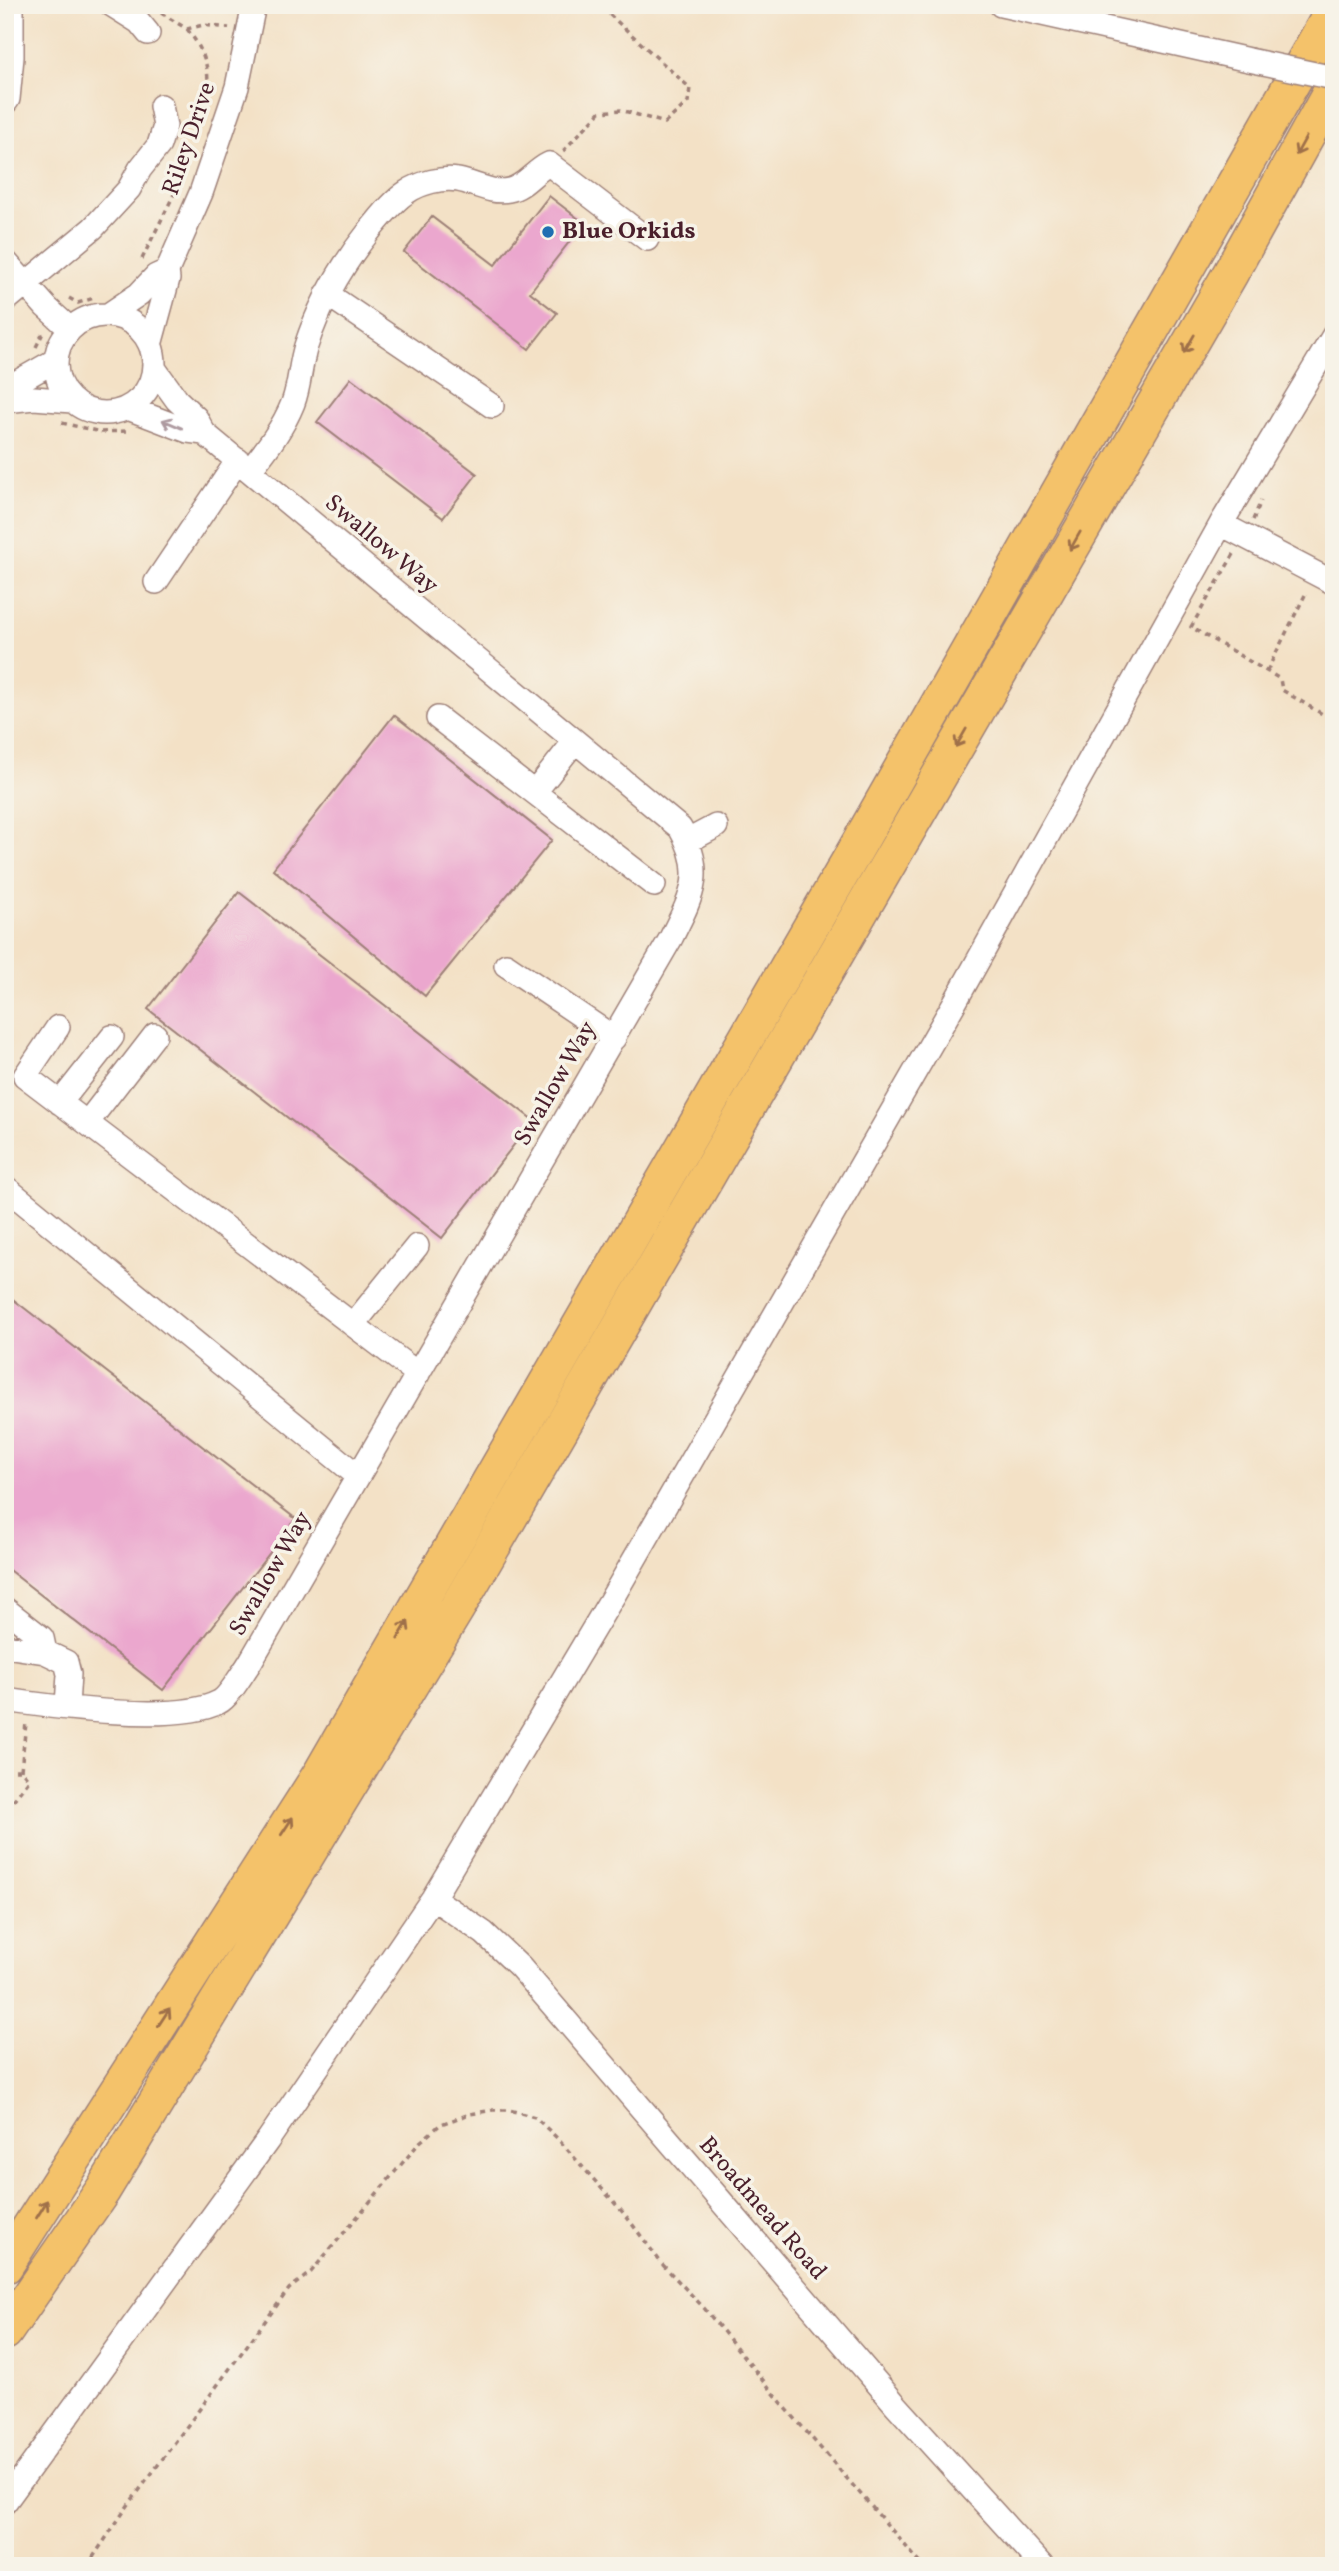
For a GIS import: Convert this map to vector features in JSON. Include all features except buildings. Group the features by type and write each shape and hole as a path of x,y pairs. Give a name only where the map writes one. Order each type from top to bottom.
{"highway":[{"path":"5,2266 321,1773 853,854 1334,9"},
{"path":"5,2332 103,2190 457,1608 1230,274 1334,86"}],"street":[{"path":"5,103 8,99 12,57 12,5"},
{"path":"112,5 139,22 148,33"},
{"path":"1001,5 1334,78"},
{"name":"Riley Drive","path":"150,345 168,279 167,271 201,193 237,87 245,15"},
{"path":"5,301 93,228 129,189 140,169 159,145 165,126 161,106"},
{"path":"156,582 244,465 271,445 293,402 306,347 327,294 353,252 406,192 425,182 457,179 482,188 509,190 524,183 536,170 553,166 647,239"},
{"path":"5,261 70,329"},
{"name":"Riley Drive","path":"104,306 139,294 156,276 167,271"},
{"path":"327,294 492,406"},
{"path":"104,306 134,324 146,336 153,351 154,368 150,384 128,420 114,413 85,409 72,401 63,389 57,375 56,360 60,343 70,329 94,316 104,306"},
{"path":"5,2502 268,2140 433,1898 615,1593 955,1002 1221,524 1334,335"},
{"path":"5,389 56,360"},
{"name":"Swallow Way","path":"5,1700 141,1713 181,1713 221,1702 249,1664 671,938 689,901 695,860 680,828 205,433 196,418 177,400 154,368"},
{"path":"5,401 34,398 72,401"},
{"name":"Swallow Way","path":"128,420 205,433"},
{"path":"1221,524 1325,578"},
{"path":"438,718 654,885"},
{"path":"535,792 575,741"},
{"path":"688,841 716,826"},
{"path":"506,965 614,1038"},
{"path":"58,1027 25,1076 418,1374"},
{"path":"87,1124 155,1035"},
{"path":"60,1103 113,1037"},
{"path":"5,1187 358,1476"},
{"path":"353,1325 417,1246"},
{"path":"5,1609 42,1638 44,1652"},
{"path":"5,1646 44,1652 66,1662 69,1674 67,1706"},
{"name":"Broadmead Road","path":"433,1898 484,1933 520,1967 896,2404 1042,2566"}],"path":[{"path":"553,166 600,112 621,110 665,123 688,102 690,88 599,5"},
{"path":"157,11 187,29 199,44 208,66 209,88 200,125"},
{"path":"187,29 245,15"},
{"path":"135,270 149,248 184,173"},
{"path":"64,295 78,303 104,306"},
{"path":"30,356 42,335 39,326"},
{"path":"57,421 101,432 128,420"},
{"path":"1244,538 1191,627 1280,679 1282,690 1334,721"},
{"path":"1267,671 1325,578"},
{"path":"5,1811 29,1780 21,1769 29,1703"},
{"path":"5,1770 21,1769"},
{"path":"87,2566 129,2504 289,2289 311,2272 420,2142 441,2124 493,2110 509,2110 535,2117 558,2138 626,2216 662,2264 704,2308 785,2407 923,2566"}],"place":[{"name":"Blue Orkids","path":"548,232"}]}
